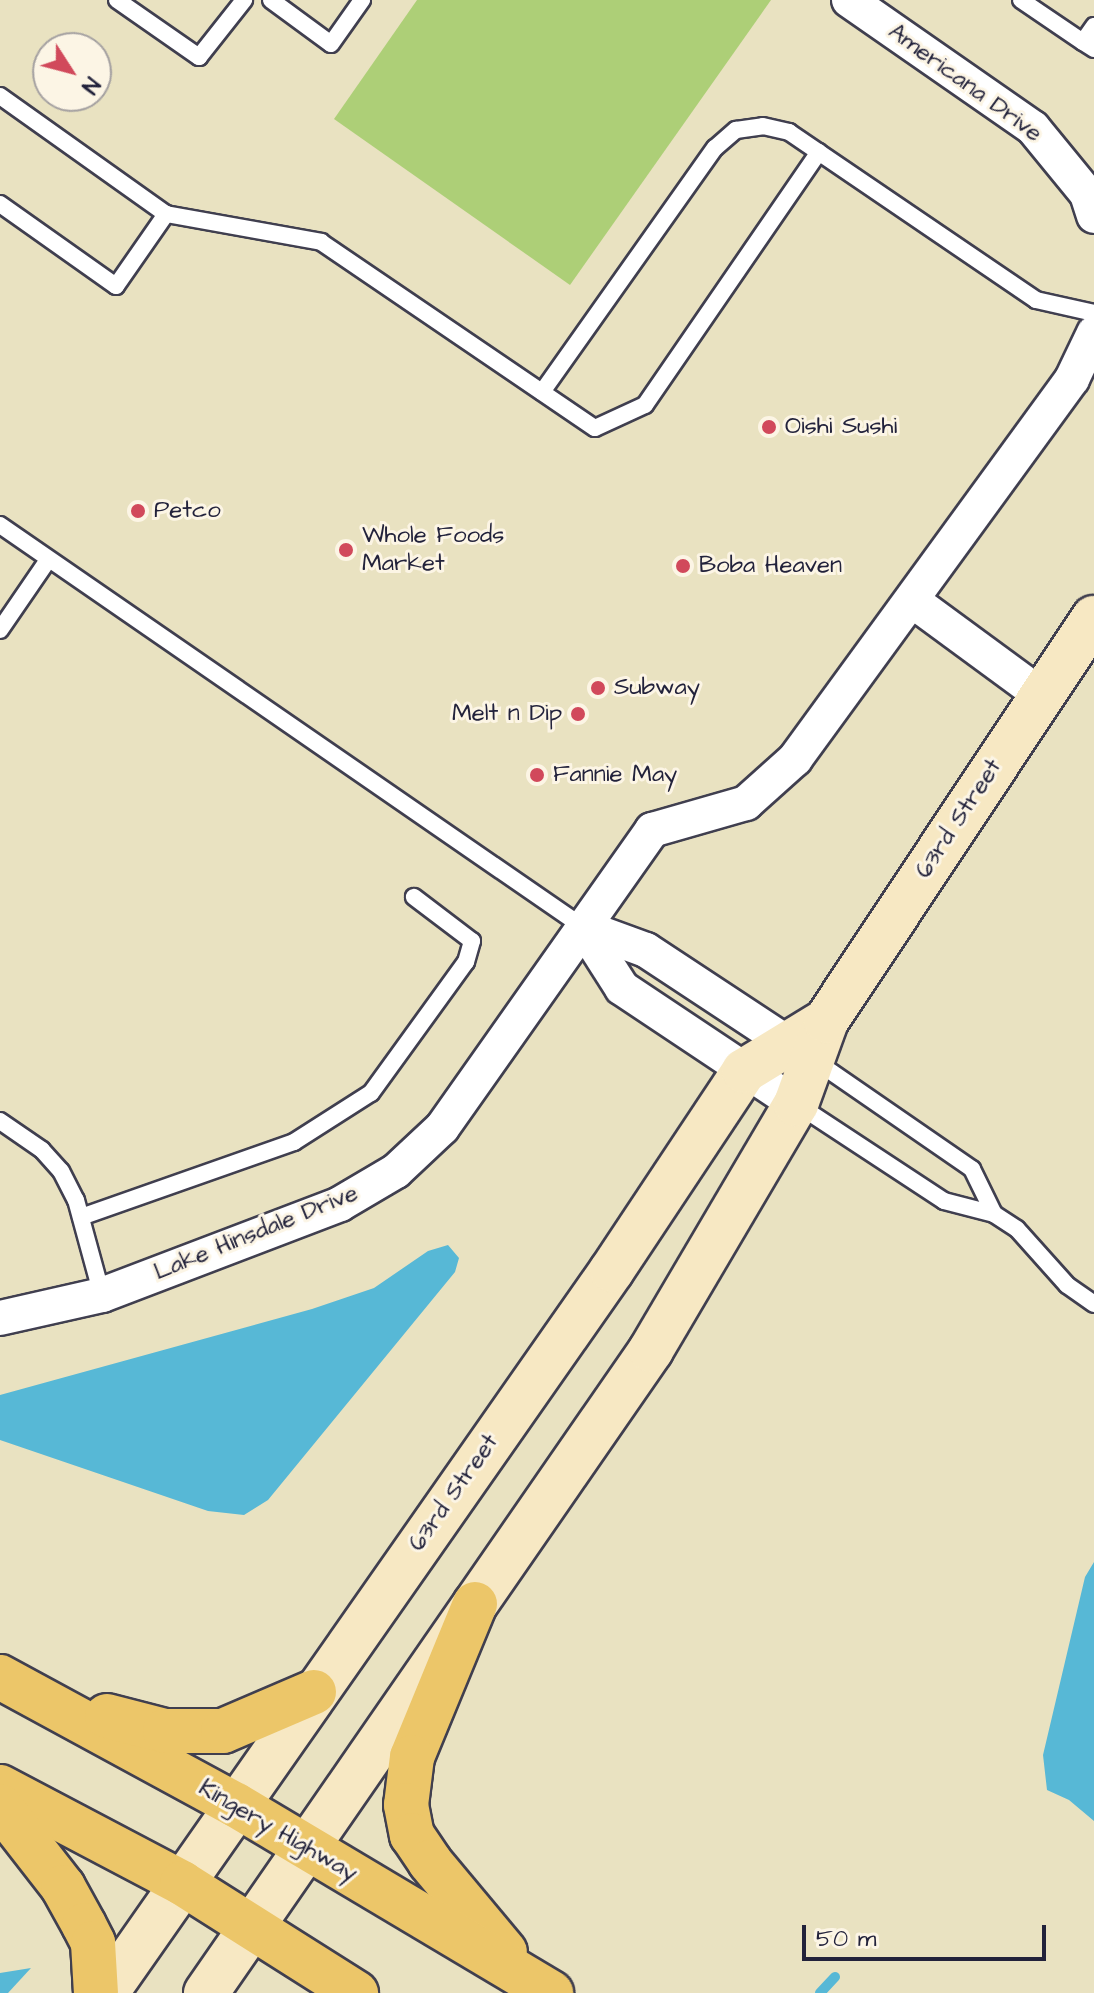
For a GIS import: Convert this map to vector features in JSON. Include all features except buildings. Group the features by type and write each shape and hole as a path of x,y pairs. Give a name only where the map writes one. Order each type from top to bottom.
{"highway":[{"path":"475,1604 412,1757 406,1805 412,1835 430,1862 538,1984"},
{"name":"Kingery Highway","path":"0,1677 236,1805 538,1984"},
{"path":"41,1699 165,1731 203,1733 259,1719 314,1692"},
{"path":"0,1787 182,1883 356,1993"},
{"path":"0,1806 63,1887 84,1925 93,1943 96,1993"}],"main road":[{"name":"63rd Street","path":"206,1993 651,1350 796,1104 809,1041 1094,618"},
{"name":"63rd Street","path":"106,1993 612,1270 744,1071 809,1041"}],"street":[{"name":"Americana Drive","path":"861,4 1033,128 1080,183 1094,216"},
{"path":"1041,695 913,601 1072,379 1094,333"},
{"name":"Lake Hinsdale Drive","path":"0,1318 102,1295 340,1204 396,1171 442,1128 652,830 746,803 795,759 913,601"},
{"path":"583,927 646,950 809,1041"},
{"path":"583,927 622,988 796,1104"}],"lane":[{"path":"117,0 199,57 244,0"},
{"path":"271,0 331,44 362,0"},
{"path":"1021,0 1088,46 1094,26"},
{"path":"0,96 166,214 321,242 595,428 645,405 819,152"},
{"path":"542,392 715,148 736,130 763,126 789,132 1036,300 1094,313"},
{"path":"0,204 116,286 166,214"},
{"path":"0,525 583,927"},
{"path":"0,630 48,560"},
{"path":"81,1217 294,1142 371,1093 466,962 472,941 414,897"},
{"path":"809,1041 972,1169 994,1214"},
{"path":"796,1104 944,1201 994,1214 1017,1229 1067,1285 1094,1304"},
{"path":"0,1121 42,1150 61,1171 81,1217 102,1295"}],"green space":[{"path":"417,0 771,0 570,285 334,119"}],"water":[{"path":"448,1245 459,1258 455,1272 268,1500 244,1515 208,1511 0,1440 0,1395 312,1309 374,1288 428,1251"},
{"path":"1094,1562 1094,1821 1069,1800 1047,1790 1043,1755 1085,1577"},
{"path":"31,1968 8,1993 0,1993 0,1973"}],"waterway":[{"path":"820,1993 835,1977"}],"place":[{"name":"Oishi Sushi","path":"769,427"},
{"name":"Petco","path":"138,511"},
{"name":"Whole Foods Market","path":"346,550"},
{"name":"Boba Heaven","path":"683,566"},
{"name":"Subway","path":"598,688"},
{"name":"Melt n Dip","path":"578,714"},
{"name":"Fannie May","path":"537,775"}]}
